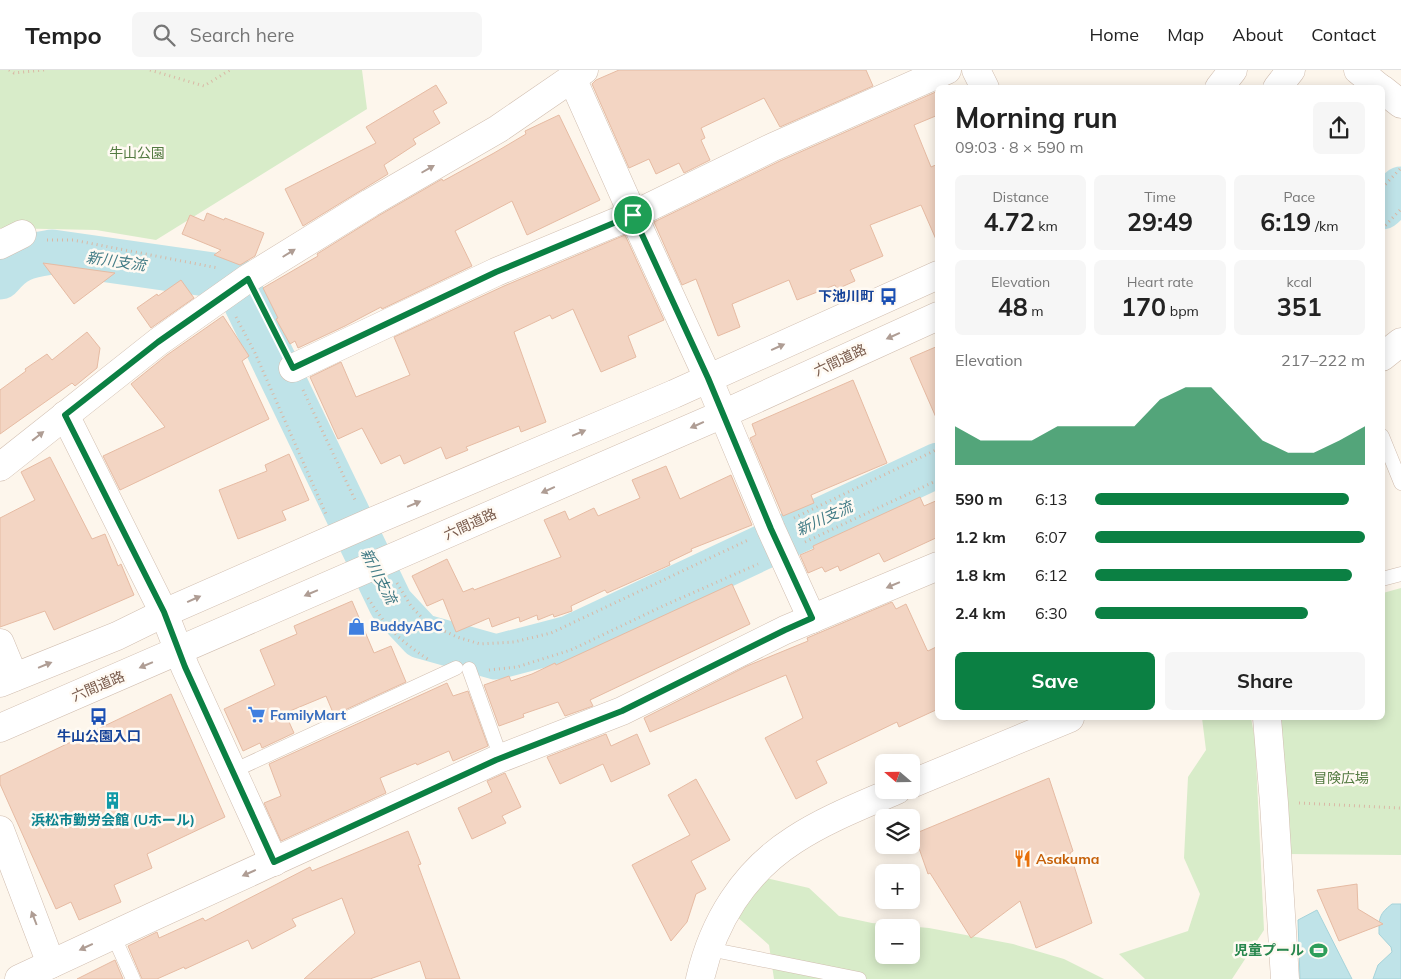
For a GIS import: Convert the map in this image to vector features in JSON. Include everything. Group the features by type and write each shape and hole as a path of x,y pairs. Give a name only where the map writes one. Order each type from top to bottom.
{"street":[{"path":"293,368 496,272 633,215 773,147 947,70"},
{"path":"976,70 984,85"},
{"path":"1221,85 1233,70"},
{"path":"1279,85 1291,70"},
{"path":"1358,70 1377,85"},
{"path":"0,466 158,342 248,279 370,203 498,129 578,74 633,215 708,378 776,541 812,618"},
{"path":"1385,91 1401,104"},
{"path":"0,643 7,680 117,636 164,612 708,378 935,276"},
{"name":"六間道路","path":"0,728 723,414 935,317"},
{"path":"1385,355 1401,342"},
{"path":"65,415 164,612 178,651 274,862"},
{"path":"18,979 502,758 622,711 785,630 935,567"},
{"path":"920,780 1065,720"},
{"path":"1267,720 1285,979"},
{"path":"700,979 720,919 745,883 778,851 795,839 877,799"},
{"path":"0,830 51,964"}],"lane":[{"path":"1385,443 1401,483"},
{"path":"1385,578 1401,574"},
{"path":"233,772 463,669 502,758"},
{"path":"113,934 133,979"},
{"path":"709,949 859,979"}],"path":[{"path":"9,70 14,73 44,70"},
{"path":"150,70 204,86 230,70"},
{"path":"1385,185 1401,168"},
{"path":"1385,226 1401,210"},
{"path":"22,239 73,240 228,270 248,279 293,368 354,498 369,523"},
{"path":"225,296 255,353 337,537"},
{"path":"356,573 388,628 404,644 429,660 451,668 463,669 483,670 517,667 571,650 663,606 935,451"},
{"path":"385,561 411,606 427,623 457,637 480,644 514,642 551,633 776,541 935,481"},
{"path":"1274,803 1401,808"}],"green space":[{"name":"牛山公園","path":"0,70 362,70 367,109 156,240 96,230 0,228"},
{"name":"冒険広場","path":"1401,588 1401,855 1287,854 1276,720 1385,720 1385,592"},
{"path":"1202,720 1251,720 1255,739 1264,930 1232,979 1145,979 1119,954 1188,931 1200,894 1184,858 1188,777 1206,750"},
{"path":"766,878 809,888 839,916 875,923 875,964 920,964 920,927 1013,944 1064,959 1104,979 774,979 769,945 736,916"}],"water":[{"path":"1392,904 1401,904 1401,979 1373,979 1378,965 1392,952 1391,947 1379,934 1379,924 1384,911"},
{"name":"児童プール","path":"1317,910 1352,979 1300,979 1298,920"}],"building":[{"path":"619,70 866,70 873,86 780,127 764,98 701,128 705,138 701,140 710,160 684,173 679,163 656,174 649,159 629,168 592,84 596,80"},
{"path":"436,85 447,103 433,111 440,123 413,139 416,144 384,165 388,174 303,226 285,189 376,143 366,127"},
{"path":"935,92 935,116 914,125 931,167 935,165 935,237 921,205 870,225 883,256 850,270 855,281 837,289 835,285 797,300 789,280 732,304 740,327 718,336 696,279 682,285 654,222 780,161"},
{"path":"559,115 600,200 527,235 512,201 455,231 472,266 382,309 381,307 298,348 295,341 290,344 276,319 278,318 263,288 318,256 317,254 378,216 442,179 443,181 494,153 526,134 525,131"},
{"path":"207,213 264,233 255,256 240,265 214,255 221,250 182,234 190,215 204,221"},
{"path":"625,235 664,320 628,336 636,357 601,372 573,309 552,319 550,315 514,332 546,422 521,432 519,426 466,447 468,450 446,459 441,447 404,464 400,455 381,464 362,428 338,439 310,377 341,362 356,397 410,375 394,337 504,286"},
{"path":"43,263 115,273 74,304"},
{"path":"181,280 194,298 151,328 137,308"},
{"path":"223,316 249,356 242,361 269,419 120,490 103,456 165,427 131,384 167,355"},
{"path":"87,332 100,348 97,368 75,386 72,383 0,434 0,390 47,354 52,360"},
{"path":"935,347 935,415 910,358"},
{"path":"853,380 887,463 811,495 814,503 783,516 750,438 756,435 752,424"},
{"path":"289,454 309,500 282,511 286,520 238,539 219,490 267,471 265,465"},
{"path":"50,457 92,539 105,534 118,566 121,564 134,595 54,630 45,611 0,627 0,518 35,500 21,472"},
{"path":"666,466 680,499 731,475 752,525 691,549 692,551 669,562 670,565 607,593 605,590 571,606 572,611 554,617 553,614 538,620 537,615 520,622 519,617 492,627 489,618 456,632 443,599 427,606 412,576 447,559 463,592 473,588 474,590 561,557 544,520 565,511 569,520 594,508 598,516 640,498 632,480"},
{"path":"920,497 924,506 935,501 935,538 884,562 879,553 840,571 838,566 825,572 822,567 808,573 800,555 814,549 813,546"},
{"path":"732,584 750,624 590,700 593,706 565,716 558,702 523,714 524,717 499,726 484,685 509,676 511,681 555,663 556,665"},
{"path":"352,601 374,653 391,646 406,682 334,715 326,696 285,713 294,733 262,748 260,743 243,751 224,709 275,685 260,650 297,634 294,626"},
{"path":"892,602 896,609 906,604 927,650 935,648 935,710 899,727 897,722 816,761 827,783 796,799 765,738 803,718 786,675 650,732 644,718 747,666 808,641 807,638"},
{"path":"447,683 453,696 468,691 488,746 453,761 449,751 380,778 386,793 281,841 264,803 281,796 269,764"},
{"name":"浜松市勤労会館 (Uホール)","path":"171,694 225,817 147,854 152,868 114,885 121,902 79,920 71,902 56,909 0,784 0,776"},
{"path":"606,734 611,746 637,734 650,764 611,782 603,764 560,784 547,757"},
{"path":"505,773 521,807 502,816 506,823 472,839 458,808 492,792 487,781"},
{"path":"1049,778 1073,851 1070,853 1092,923 1036,948 1020,901 971,938 930,873 928,874 920,851 920,832"},
{"path":"696,779 730,840 691,861 706,889 696,894 687,922 671,941 632,865 690,835 668,795"},
{"path":"408,831 421,864 418,865 460,979 426,979 420,961 370,979 304,979 355,933 342,898 292,919 296,926 252,949 248,940 185,969 184,967 157,979 142,979 128,946 157,932 159,938 203,918 205,921 310,867 312,871"},
{"path":"1357,884 1358,909 1383,924 1339,941 1317,890"},
{"path":"115,960 123,979 77,979"}],"waterway":[{"name":"新川支流","path":"1385,204 1401,189"},
{"name":"新川支流","path":"0,277 12,265 23,258 52,252 234,278 391,604 421,636 496,657 569,638 935,466"}],"place":[{"name":"下池川町","path":"888,296"},
{"name":"BuddyABC","path":"356,626"},
{"name":"FamilyMart","path":"256,715"},
{"name":"牛山公園入口","path":"99,716"},
{"name":"浜松市勤労会館 (Uホール)","path":"113,800"},
{"name":"Asakuma","path":"1022,859"},
{"name":"児童プール","path":"1318,950"}],"route":[{"path":"633,215 708,378 771,529 812,618 622,711 496,760 274,862 185,667 164,612 65,415 158,342 248,279 293,368 496,272 633,215"}]}
